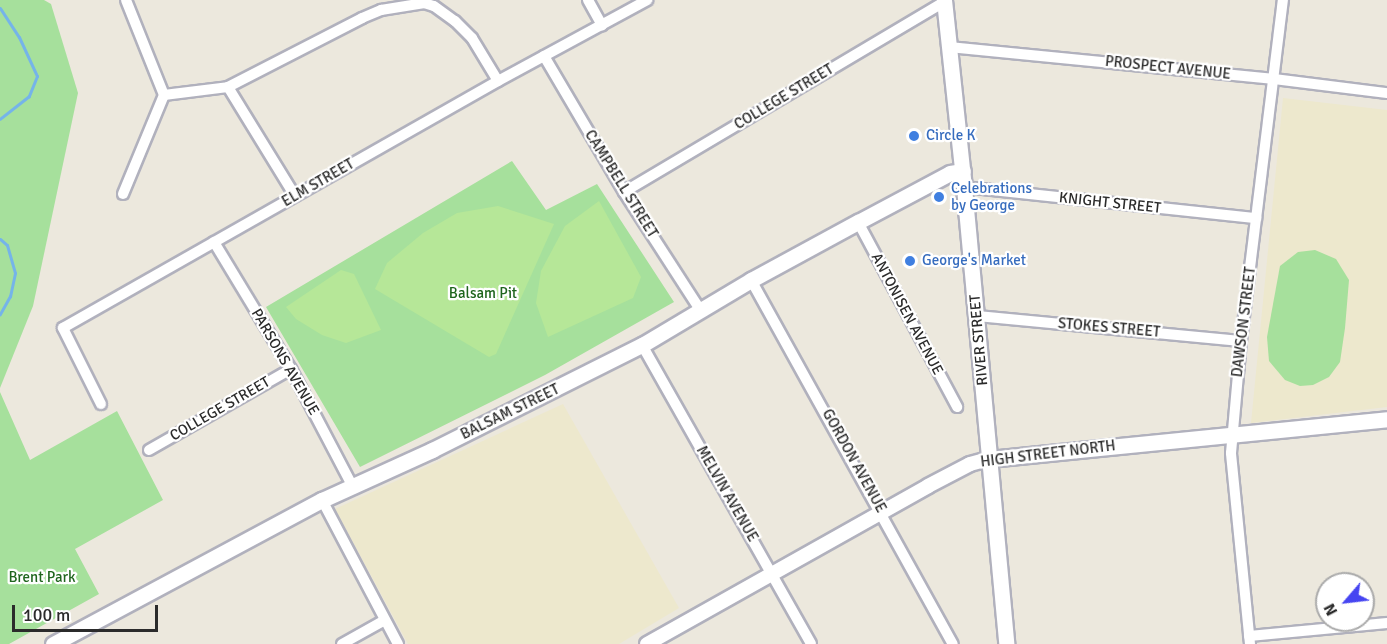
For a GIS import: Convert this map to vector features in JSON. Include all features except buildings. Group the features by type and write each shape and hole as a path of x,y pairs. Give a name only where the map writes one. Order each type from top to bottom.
{"main road":[{"name":"RIVER STREET","path":"944,1 964,179 1006,644"},
{"name":"BALSAM STREET","path":"53,644 322,500 432,450 642,345 752,280 950,173 964,179"},
{"name":"HIGH STREET NORTH","path":"988,459 1387,419"}],"street":[{"path":"123,194 164,96 126,0"},
{"path":"588,0 602,25"},
{"name":"ELM STREET","path":"101,404 63,328 498,81 648,0"},
{"name":"DAWSON STREET","path":"1250,640 1231,453 1232,433 1241,341 1283,0"},
{"name":"COLLEGE STREET","path":"624,192 944,1"},
{"path":"164,96 228,87 362,18 381,10 424,3 434,6 448,16 472,38 498,81"},
{"name":"PROSPECT AVENUE","path":"949,47 1274,79 1387,93"},
{"name":"CAMPBELL STREET","path":"543,56 624,192 701,311"},
{"path":"228,87 295,196"},
{"name":"KNIGHT STREET","path":"964,179 1256,218"},
{"name":"ANTONISEN AVENUE","path":"858,222 957,407"},
{"name":"PARSONS AVENUE","path":"214,242 291,369 352,485"},
{"name":"GORDON AVENUE","path":"752,280 882,511 953,644"},
{"name":"STOKES STREET","path":"977,316 1241,341"},
{"name":"MELVIN AVENUE","path":"642,345 811,644"},
{"name":"COLLEGE STREET","path":"149,450 291,369"},
{"name":"HIGH STREET NORTH","path":"647,644 667,639 882,511 970,464 988,459"},
{"path":"322,500 398,644"},
{"path":"342,644 385,620"},
{"path":"1250,640 1387,623"}],"shaded area":[{"path":"1283,98 1387,110 1387,407 1251,423"},
{"path":"563,404 679,608 619,644 408,644 335,509"}],"green space":[{"path":"0,0 44,0 51,4 78,93 33,306 0,388"},
{"name":"Balsam Pit","path":"512,161 546,210 597,184 674,302 545,375 360,467 266,307"},
{"path":"599,201 641,277 633,298 548,337 536,303 541,271 565,226"},
{"path":"498,206 554,224 496,354 489,357 375,289 387,263 423,233 457,213"},
{"path":"1315,250 1336,259 1349,280 1345,328 1340,362 1329,377 1313,385 1300,386 1285,380 1269,361 1267,337 1280,266 1298,252"},
{"path":"341,270 354,274 381,330 346,343 322,335 296,319 286,307"},
{"name":"Brent Park","path":"0,392 30,460 117,411 163,500 75,549 99,594 9,644 0,644"}],"waterway":[{"path":"0,8 19,37 37,76 29,96 0,119"},
{"path":"0,239 7,245 15,273 10,296 0,314"}],"place":[{"name":"Circle K","path":"914,136"},
{"name":"Celebrations by George","path":"939,197"},
{"name":"George's Market","path":"910,261"}]}
